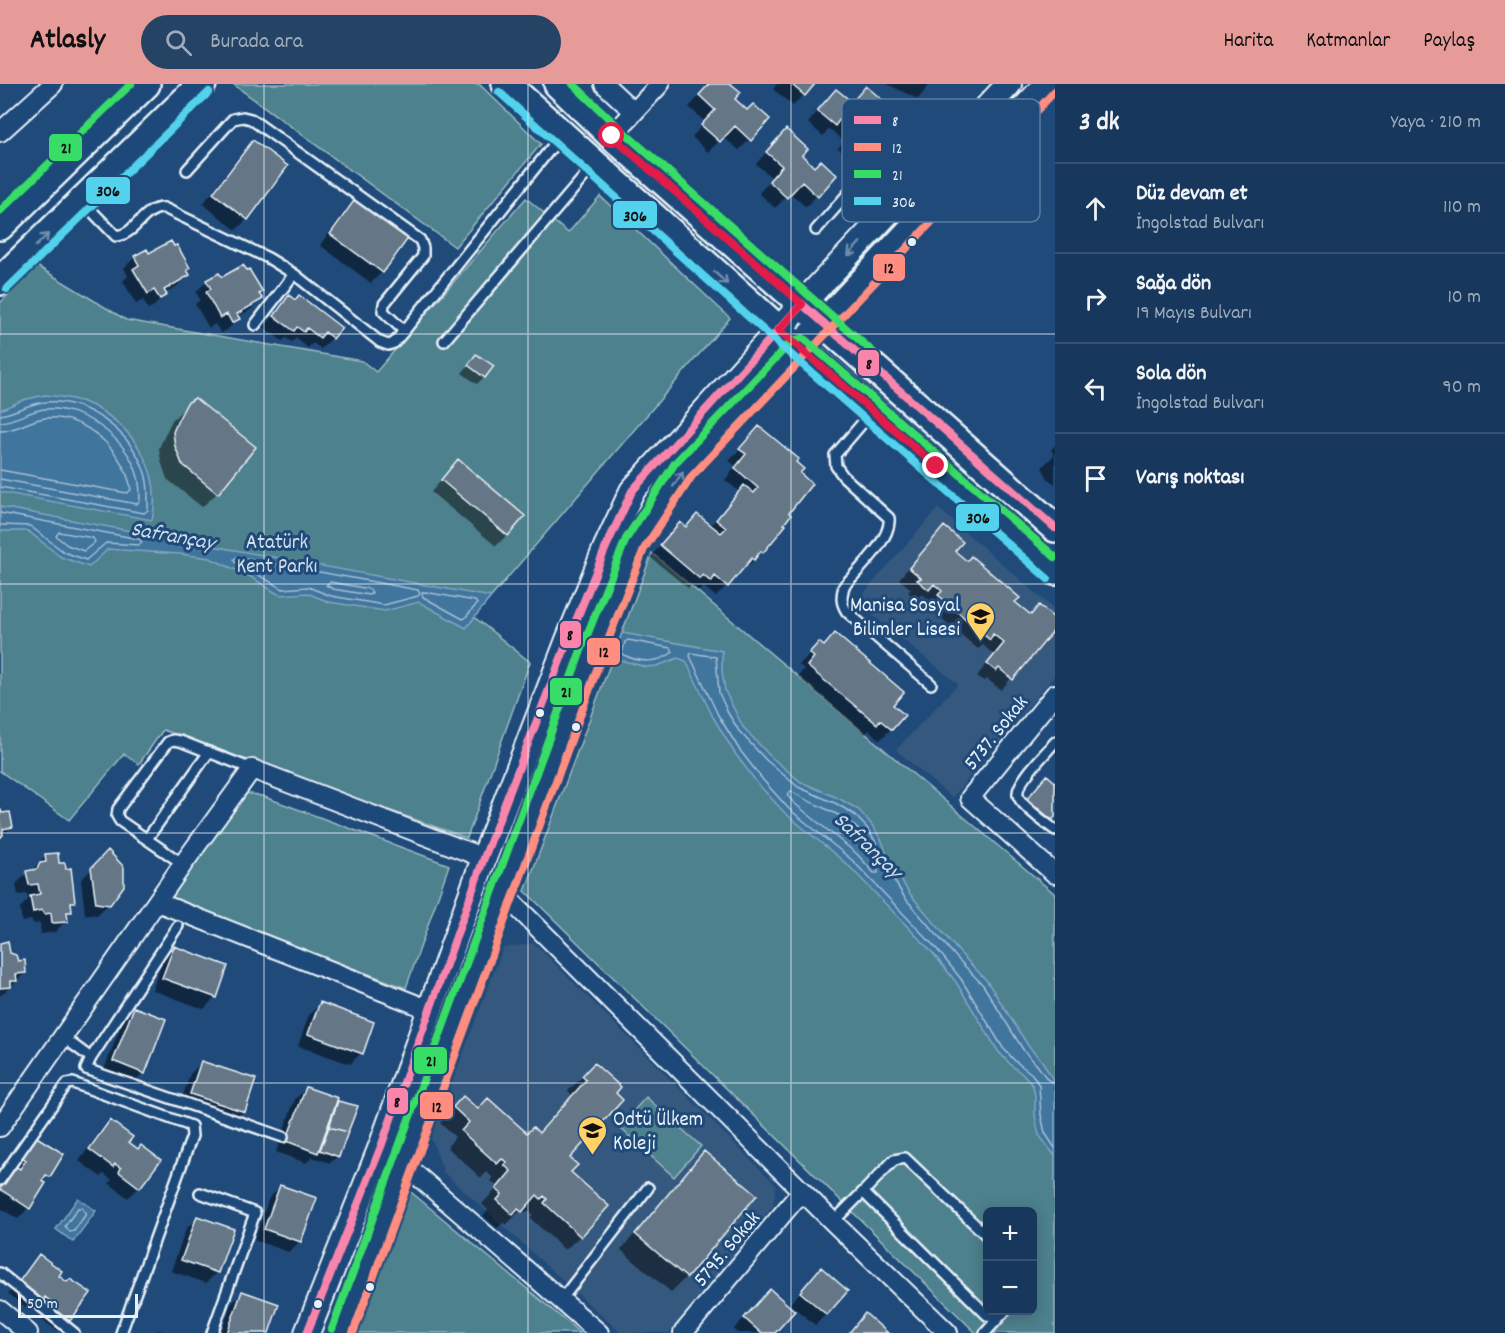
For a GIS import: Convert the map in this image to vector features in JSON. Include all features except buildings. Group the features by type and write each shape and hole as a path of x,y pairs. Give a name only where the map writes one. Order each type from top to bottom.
{"main road":[{"path":"0,226 146,84"},
{"path":"0,281 202,84"},
{"path":"506,84 779,330 1055,571"},
{"path":"558,84 612,136 1055,528"},
{"path":"995,99 1009,84"},
{"path":"1033,99 1047,84"},
{"path":"307,1333 382,1144 484,858 568,640 632,491 879,222"},
{"path":"342,1333 593,649 635,544 684,469 918,222"},
{"path":"568,640 593,649"},
{"path":"473,890 503,897"},
{"path":"382,1144 405,1165"}],"street":[{"path":"0,132 53,84"},
{"path":"604,84 633,111"},
{"path":"612,136 660,84"},
{"name":"5737. Sokak","path":"1055,694 970,798 1055,874"},
{"path":"0,1126 252,769 484,858"},
{"path":"503,897 942,1331"},
{"path":"157,902 430,1010"},
{"path":"405,1165 599,1333"},
{"name":"5795. Sokak","path":"683,1333 802,1191"},
{"path":"0,1310 28,1333"}],"lane":[{"path":"187,170 233,120 243,117 251,119 420,240 423,256 384,304 383,311 404,331"},
{"path":"82,201 116,236 123,236 147,213 164,208 268,258 294,274 380,342 388,345 394,343 404,331 561,135"},
{"path":"444,341 594,165"},
{"path":"816,230 842,200"},
{"path":"911,222 915,225"},
{"path":"255,325 294,274"},
{"path":"873,411 835,455 836,466 843,476 889,518 890,525 886,536 844,586 843,605 847,612 931,684"},
{"path":"183,864 120,821 117,816 118,809 168,742 173,740 252,769"},
{"path":"1054,745 1019,785 1017,794 1021,801 1055,831"},
{"path":"147,840 209,752"},
{"path":"178,927 86,1069 283,1137"},
{"path":"64,1038 91,1058"},
{"path":"0,1180 68,1084 73,1083 191,1126 192,1136 121,1333"},
{"path":"833,1222 894,1160 905,1158 983,1233"},
{"path":"561,1300 648,1188"},
{"path":"863,1192 983,1311"},
{"path":"200,1193 255,1213 212,1333"},
{"path":"1,1275 74,1333"},
{"path":"985,1333 1002,1315"}],"shaded area":[{"name":"Manisa Sosyal Bilimler Lisesi","path":"938,508 1055,610 1055,675 952,798 896,750 958,684 856,602"},
{"name":"Odtü Ülkem Koleji","path":"534,943 776,1185 773,1206 669,1333 621,1333 444,1173 431,1138 503,948"}],"green space":[{"path":"233,84 479,84 541,144 455,247"},
{"name":"Atatürk Kent Parkı","path":"600,196 730,318 474,617 530,662 467,838 163,730 139,764 124,754 69,820 0,771 0,303 37,266 126,320 362,361 376,372 526,198 568,233"},
{"path":"652,553 1055,894 1055,1333 976,1333 525,891"},
{"path":"246,793 262,796 449,865 406,988 172,900 167,891"},
{"path":"646,1097 701,1146 674,1177 619,1127"},
{"path":"405,1187 580,1333 355,1333"}],"water":[{"path":"45,395 74,399 91,405 106,414 132,438 149,468 154,502 152,520 0,492 0,410 23,400"},
{"path":"0,507 491,597 466,628 419,602 385,611 329,602 307,593 282,595 251,577 210,558 108,549 89,567 61,557 28,531 0,531"},
{"name":"Safrançay","path":"622,633 722,651 725,691 743,727 770,756 801,782 859,810 872,825 882,841 889,861 910,894 987,981 1055,1083 1055,1156 1039,1135 1033,1086 998,1051 956,982 932,952 848,865 785,813 758,784 734,752 713,717 686,661 678,658 657,666 646,667 613,658"},
{"path":"78,1198 96,1211 73,1242 56,1229"}],"transit line":[{"name":"21","path":"0,211 131,84"},
{"name":"21","path":"573,84 619,128 874,353"},
{"name":"12","path":"1040,107 1055,91"},
{"name":"306","path":"7,289 209,92"},
{"name":"306","path":"499,92 772,338 1048,579"},
{"name":"12","path":"353,1333 603,653 644,549 692,476 931,222"},
{"name":"8","path":"307,1333 382,1144 484,858 568,640 632,491 802,304 1055,528"},
{"name":"21","path":"332,1329 583,645 626,539 675,463 792,341 803,338 1055,557"}],"place":[{"name":"Manisa Sosyal Bilimler Lisesi","path":"981,642"},
{"name":"Odtü Ülkem Koleji","path":"592,1156"}],"route":[{"path":"612,136 802,304 779,330 936,466"}]}
